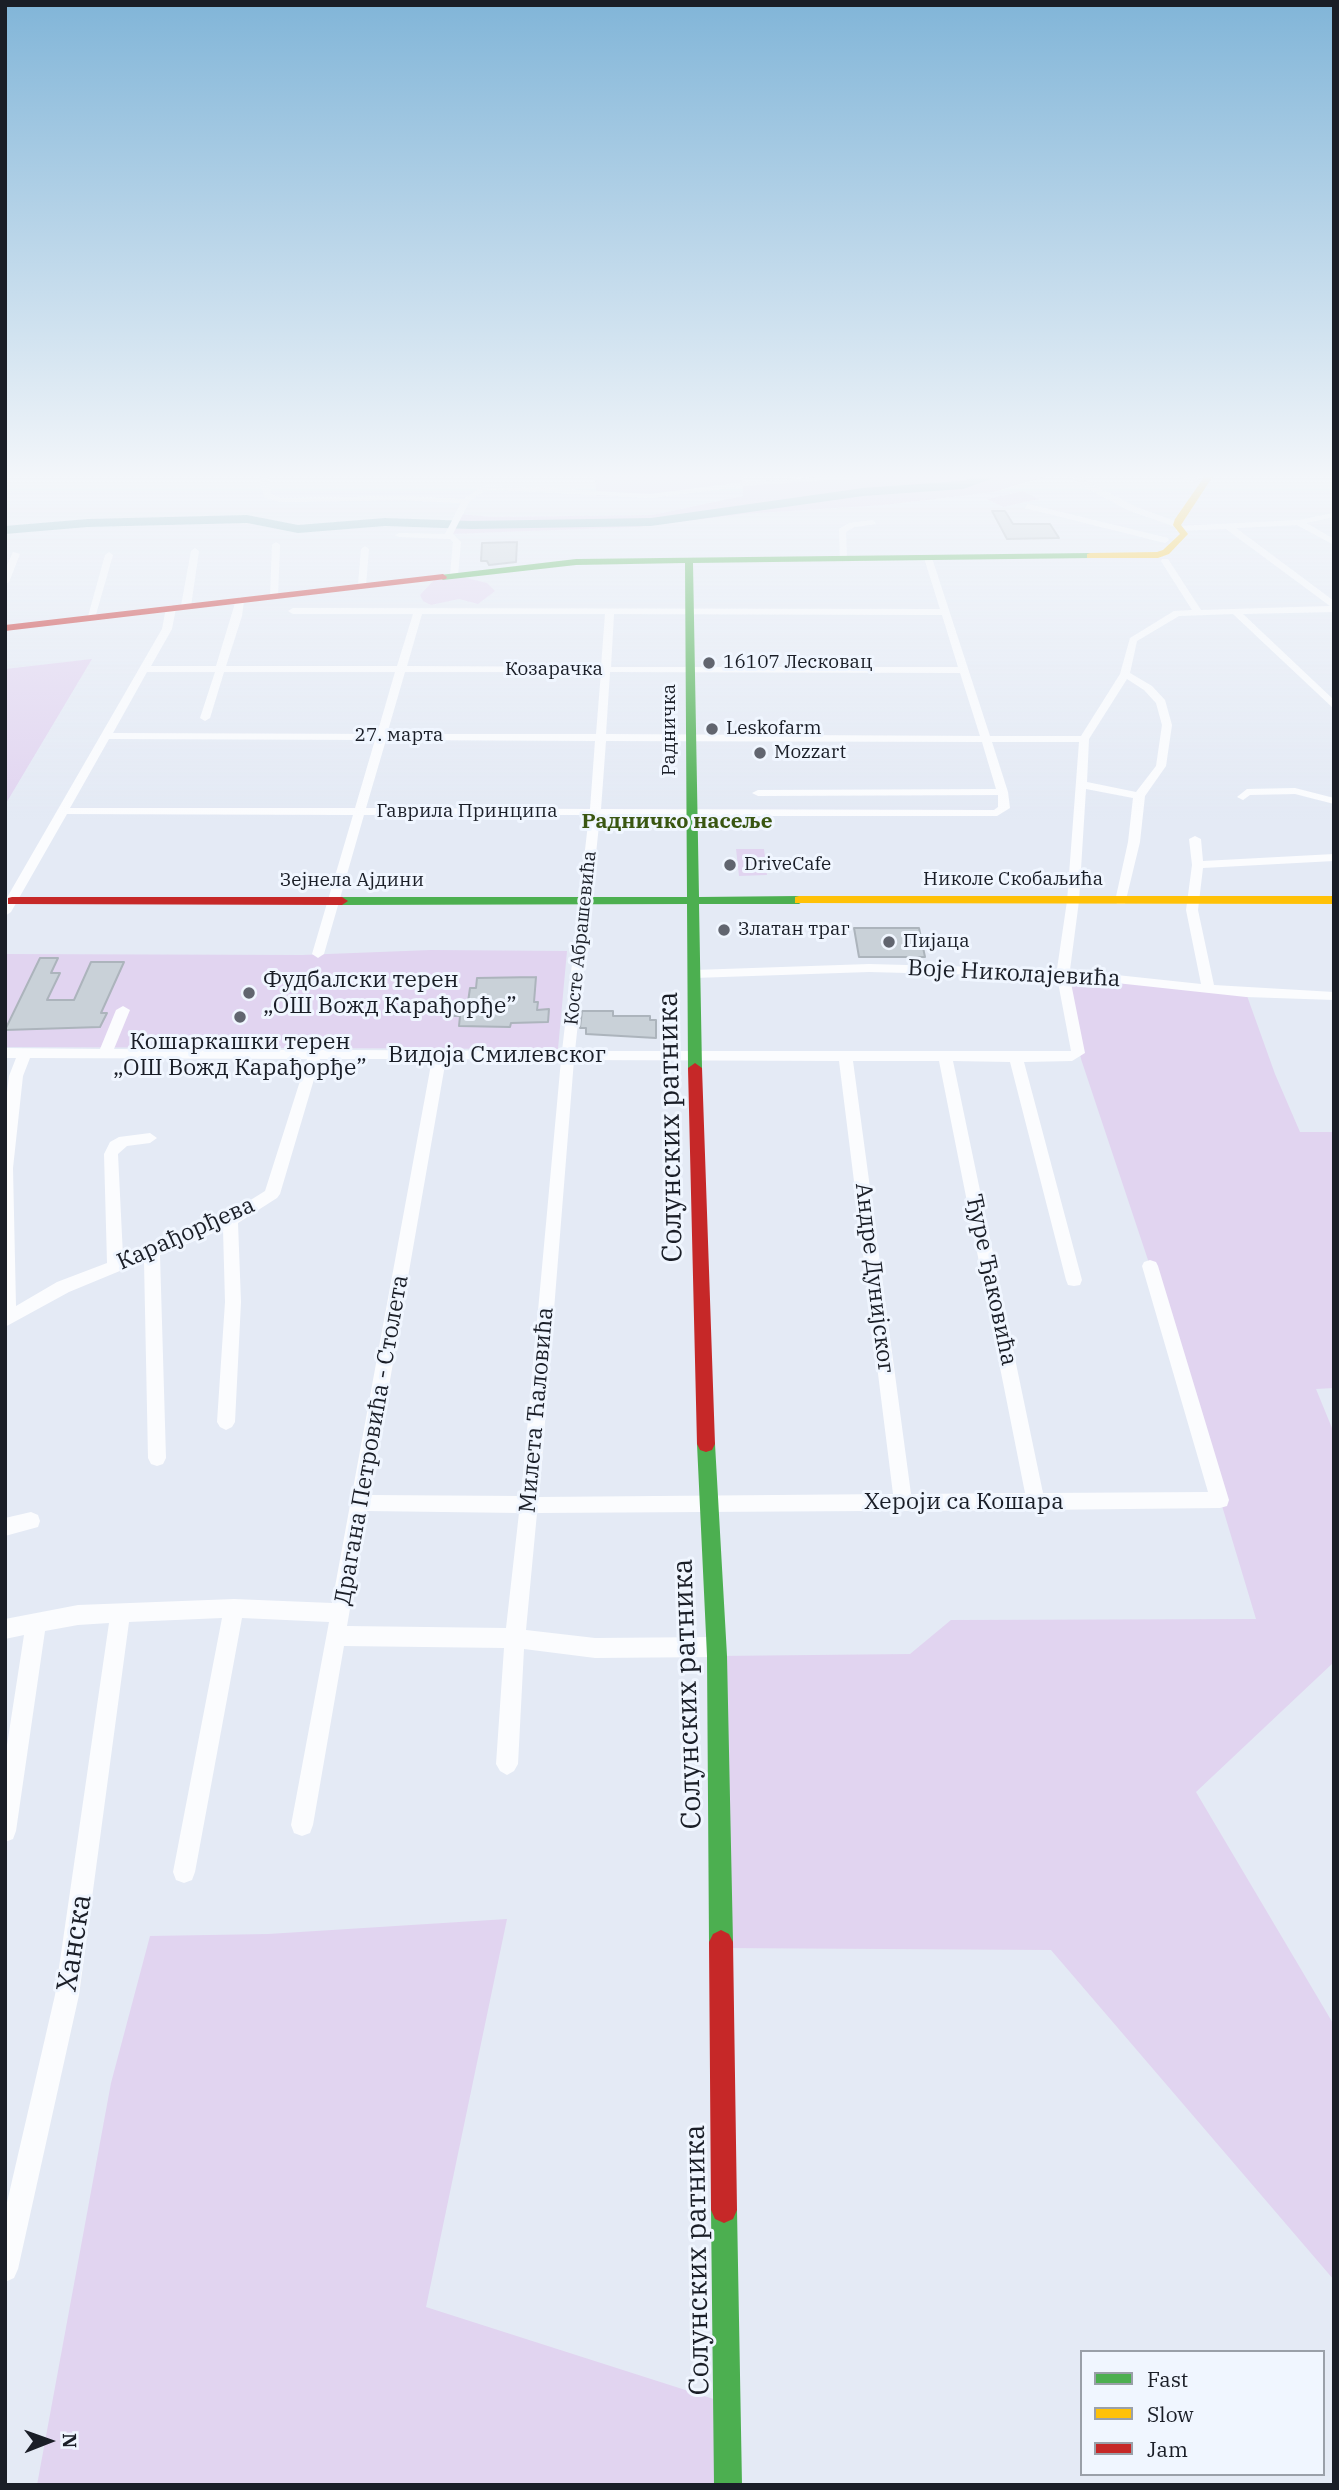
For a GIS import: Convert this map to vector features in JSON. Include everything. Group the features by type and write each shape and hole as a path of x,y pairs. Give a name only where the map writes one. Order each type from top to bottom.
{"main road":[{"path":"5,628 328,589"},
{"name":"Радничка","path":"689,589 693,901"},
{"name":"Николе Скобаљића","path":"693,901 1334,900"},
{"name":"Зејнела Ајдини","path":"9,906 693,901"},
{"name":"Солунских ратника","path":"693,901 708,1503 716,1647 728,2485"}],"street":[{"path":"90,618 98,589"},
{"path":"9,906 145,669 178,607 183,589"},
{"path":"274,589 274,596"},
{"path":"758,793 1003,792 938,589"},
{"path":"1183,589 1197,611"},
{"path":"1311,589 1334,607"},
{"path":"205,718 240,600"},
{"path":"695,1055 1016,1057 1072,1056 1078,1053 1063,973 1073,901 1084,739 1125,674 1133,640 1177,613 1334,607"},
{"path":"1234,610 1334,706"},
{"path":"293,611 946,612"},
{"path":"318,954 418,611"},
{"name":"Косте Абрашевића","path":"568,1055 595,812 610,611"},
{"name":"Козарачка","path":"145,669 964,670"},
{"path":"1121,901 1134,842 1139,796 1162,763 1166,715 1155,695 1125,674"},
{"name":"27. марта","path":"107,736 691,735 1084,739"},
{"path":"1079,784 1139,796"},
{"path":"1243,797 1247,792 1295,791 1334,801"},
{"name":"Гаврила Принципа","path":"64,811 997,813 1004,808 1003,792"},
{"path":"1195,839 1198,865 1192,902 1208,987"},
{"path":"1198,865 1334,857"},
{"name":"Воје Николајевића","path":"694,974 869,968 1063,973 1246,993 1334,996"},
{"path":"105,1053 123,1010"},
{"name":"Видоја Смилевског","path":"5,1053 695,1055"},
{"path":"7,1319 6,1168 16,1076 25,1053"},
{"name":"Карађорђева","path":"7,1319 63,1287 230,1220 272,1194 314,1054"},
{"name":"Драгана Петровића - Столета","path":"302,1825 440,1055"},
{"name":"Милета Ћаловића","path":"507,1764 515,1637 568,1055"},
{"name":"Андре Дунијског","path":"845,1056 903,1501"},
{"name":"Ђуре Ђаковића","path":"945,1057 1036,1502"},
{"path":"1016,1057 1074,1280"},
{"path":"115,1266 111,1154 115,1146 124,1141 150,1138"},
{"path":"226,1422 233,1302 230,1220"},
{"path":"152,1251 157,1458"},
{"name":"Хероји са Кошара","path":"361,1503 529,1505 1220,1500 1150,1266"},
{"path":"5,1527 31,1521"},
{"path":"5,1629 36,1622 120,1613 234,1608 341,1613"},
{"path":"184,1872 234,1608"},
{"name":"Ханска","path":"5,2269 67,1995 120,1613"},
{"path":"5,1831 36,1622"},
{"path":"335,1636 515,1637 595,1648 716,1647"}],"shaded area":[{"path":"425,589 495,591 478,604 459,599 431,605 423,601 420,595"},
{"path":"92,659 5,805 5,669"},
{"path":"736,849 764,849 767,875 739,876"},
{"path":"431,950 567,951 558,1049 5,1047 5,954 302,955"},
{"path":"1063,973 1246,993 1275,1074 1300,1132 1334,1132 1334,1388 1316,1389 1334,1433 1334,1662 1196,1792 1334,2025 1334,2280 1051,1950 720,1948 717,1656 910,1654 951,1620 1256,1619 1150,1266 1081,1059"},
{"path":"507,1919 426,2307 726,2403 728,2485 37,2485 111,2083 150,1936 268,1934"}],"building":[{"name":"Пијаца","path":"854,928 919,928 925,957 859,957"},
{"path":"40,958 58,958 51,973 60,973 47,1000 74,1000 91,962 124,962 101,1013 107,1013 100,1027 5,1030"},
{"path":"536,977 534,1002 538,1002 537,1010 549,1009 548,1022 511,1023 510,1027 459,1026 460,1016 454,1016 456,1002 468,1002 470,988 476,988 477,978"},
{"path":"582,1011 613,1011 613,1016 650,1016 650,1020 656,1020 656,1038 586,1034 586,1028 580,1028"}],"traffic: fast":[{"path":"689,589 695,1068"},
{"path":"342,901 799,900"},
{"path":"706,1444 717,1656 721,1942"},
{"path":"724,2210 728,2485"}],"traffic: slow":[{"path":"799,900 1334,900"}],"traffic: jam":[{"path":"5,628 338,589"},
{"path":"12,901 342,901"},
{"path":"695,1068 706,1444"},
{"path":"721,1942 724,2210"}],"place":[{"name":"16107 Лесковац","path":"709,663"},
{"name":"Leskofarm","path":"712,729"},
{"name":"Mozzart","path":"760,753"},
{"name":"DriveCafe","path":"730,865"},
{"name":"Златан траг","path":"724,930"},
{"name":"Пијаца","path":"889,942"},
{"name":"Фудбалски терен „ОШ Вожд Карађорђе”","path":"249,993"},
{"name":"Кошаркашки терен „ОШ Вожд Карађорђе”","path":"240,1017"}],"district":[{"name":"Радничко насеље","path":"677,822"}]}
